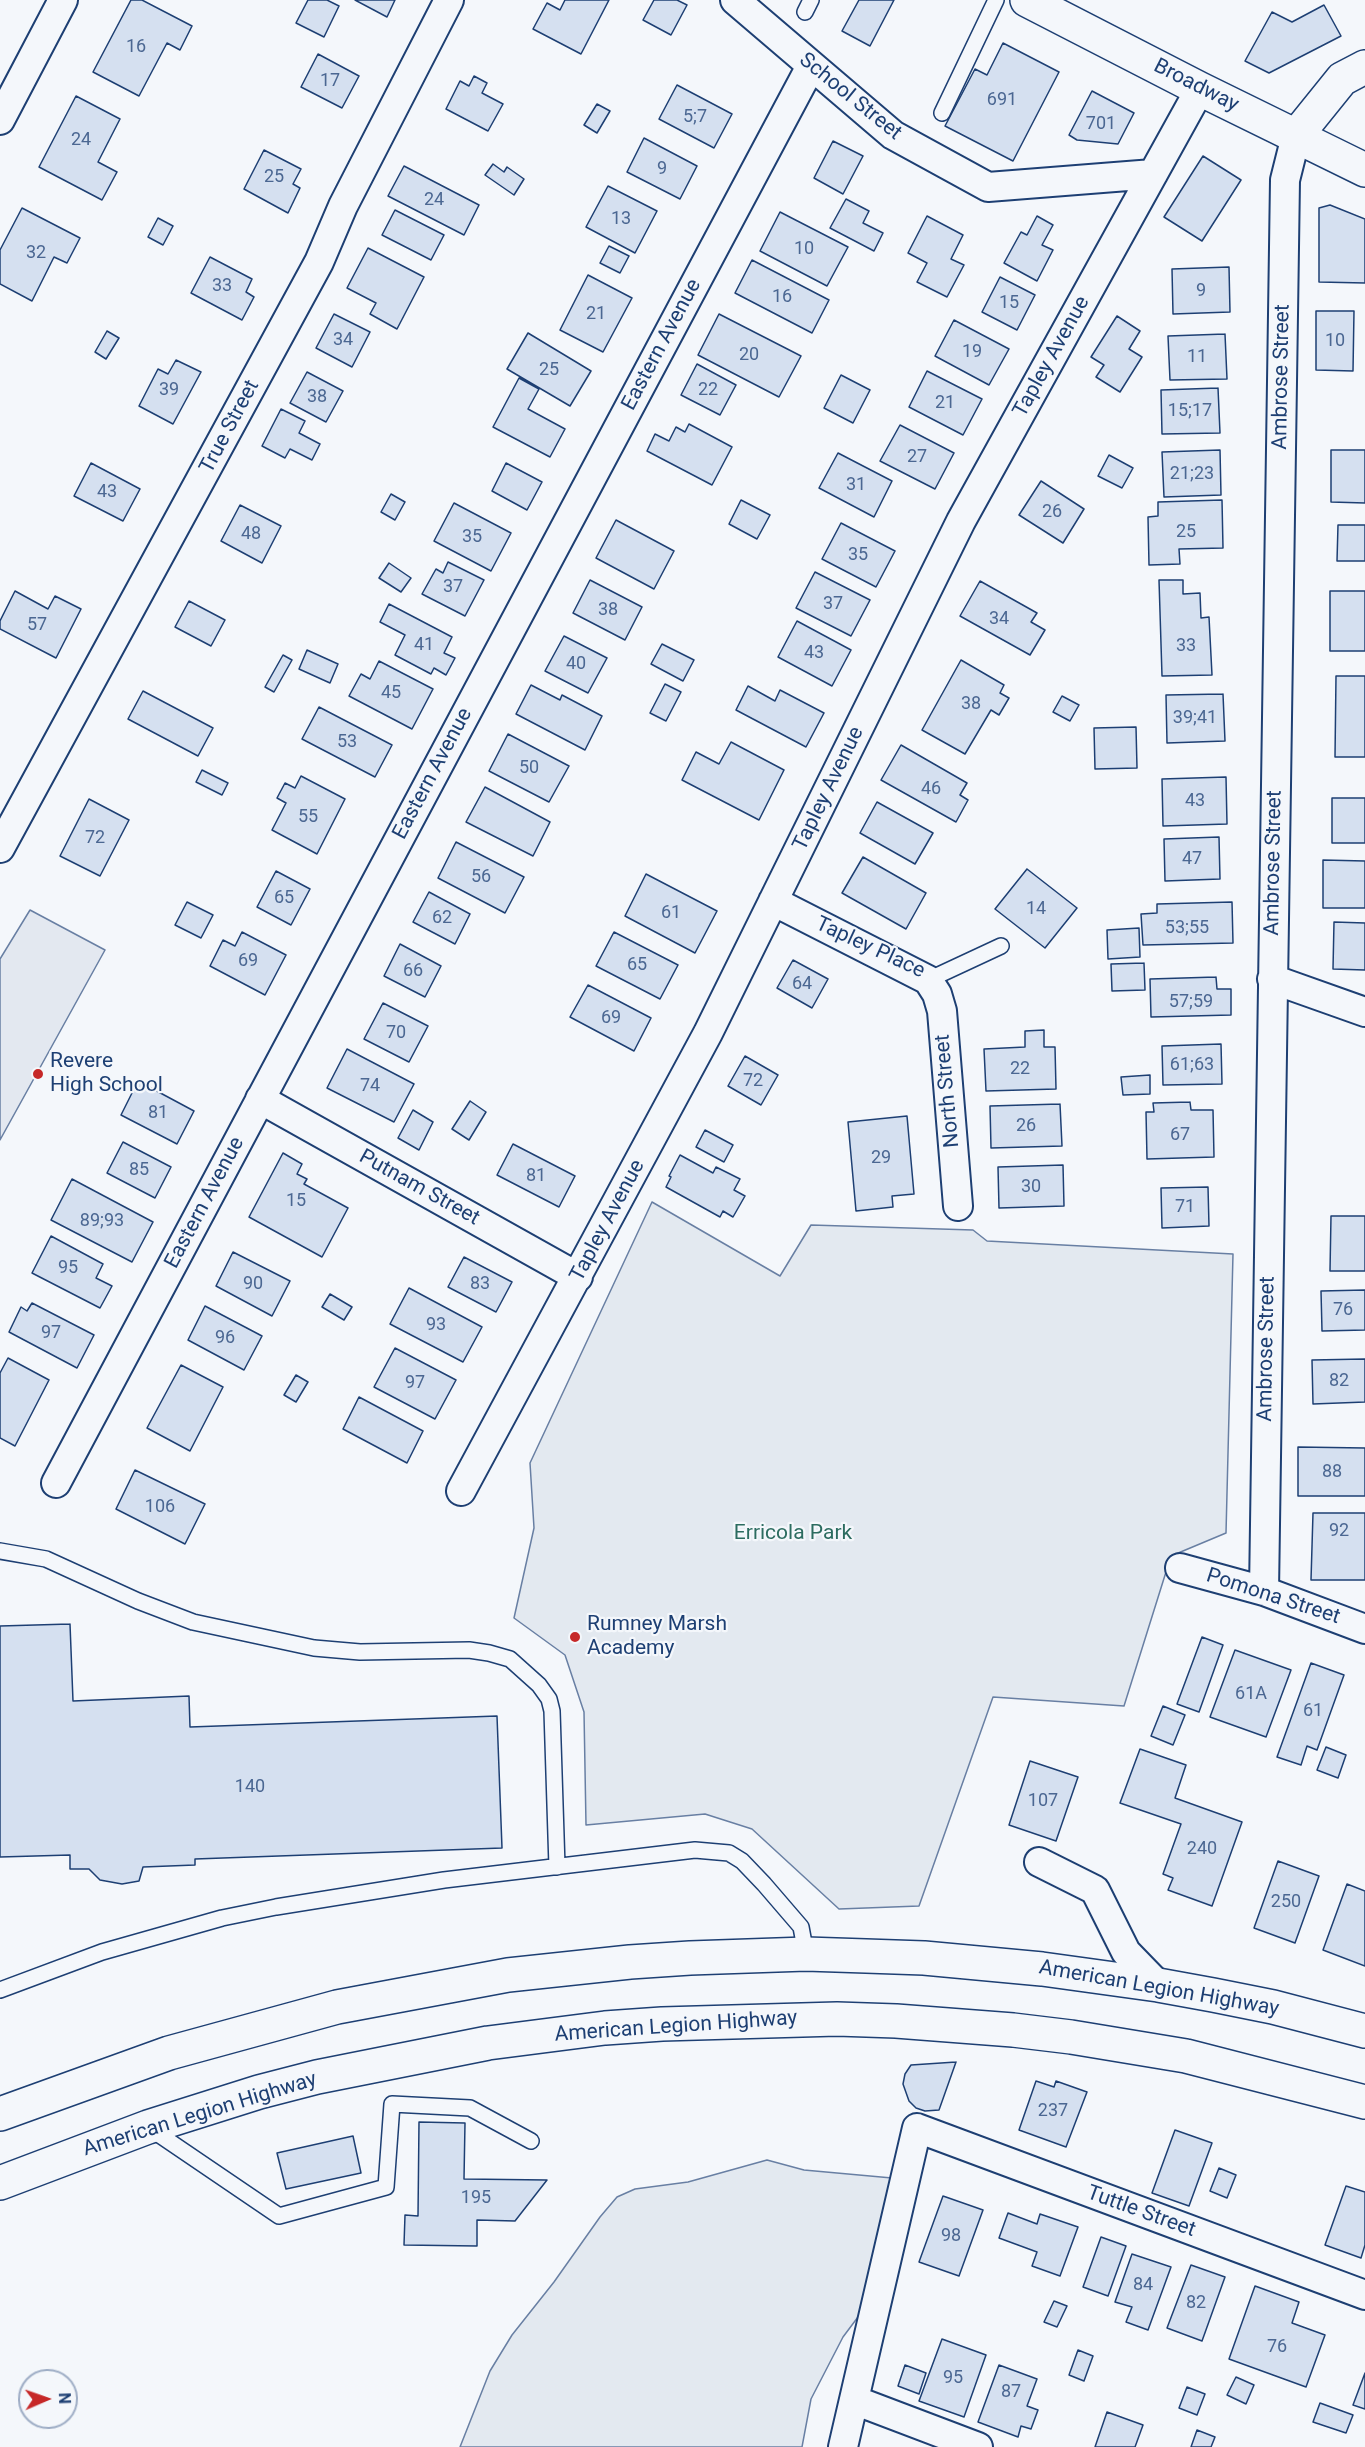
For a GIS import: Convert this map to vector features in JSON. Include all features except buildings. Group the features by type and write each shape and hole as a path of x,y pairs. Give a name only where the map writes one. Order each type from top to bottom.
{"main road":[{"name":"Broadway","path":"1027,0 1365,170"},
{"path":"1296,136 1342,79 1365,67"},
{"name":"American Legion Highway","path":"0,2114 111,2072 191,2046 281,2020 395,1995 508,1975 618,1963 746,1955 806,1954 983,1963 1158,1985 1273,2007 1365,2031"},
{"name":"American Legion Highway","path":"0,2183 148,2127 259,2092 375,2064 488,2043 605,2028 720,2021 896,2020 1071,2037 1186,2056 1365,2102"}],"street":[{"path":"0,120 63,0"},
{"name":"True Street","path":"0,848 319,262 343,206 449,0"},
{"name":"School Street","path":"735,0 893,135 988,186 1153,174"},
{"name":"Eastern Avenue","path":"56,1483 811,66"},
{"name":"Tapley Avenue","path":"461,1491 703,1042 961,521 1200,89"},
{"name":"Ambrose Street","path":"1264,1591 1286,180 1296,136"},
{"name":"Tapley Place","path":"773,902 928,980"},
{"path":"1272,979 1365,1012"},
{"name":"North Street","path":"928,980 937,994 942,1011 958,1206"},
{"name":"Putnam Street","path":"260,1099 578,1277"},
{"name":"Pomona Street","path":"1180,1568 1264,1591 1365,1629"},
{"path":"1039,1862 1095,1890 1126,1952 1158,1985"},
{"name":"Tuttle Street","path":"854,2400 917,2128 1365,2295"},
{"path":"843,2447 854,2400 978,2447"}],"lane":[{"path":"942,112 996,0"},
{"name":"Tapley Place","path":"928,980 1001,946"},
{"path":"0,1551 46,1559 138,1601 193,1622 304,1646 360,1652 469,1650 510,1659 539,1685 549,1700 552,1711 556,1867"},
{"path":"0,1990 102,1952 222,1918 340,1895 696,1850 729,1853 764,1884 801,1927 806,1954"},
{"path":"148,2127 279,2216 386,2187 392,2104 470,2108 531,2141"}],"green space":[{"name":"Erricola Park","path":"652,1202 780,1276 811,1225 973,1230 987,1241 1233,1254 1226,1533 1171,1556 1124,1706 993,1697 919,1906 839,1909 752,1829 705,1814 586,1825 584,1712 565,1655 514,1618 534,1528 530,1463"},
{"path":"767,2160 804,2170 892,2178 861,2313 843,2337 811,2399 802,2447 460,2447 490,2371 512,2335 617,2197 635,2189 688,2182"}],"shaded area":[{"path":"30,910 105,950 0,1140 0,959"}],"place":[{"name":"Revere High School","path":"38,1074"},
{"name":"Rumney Marsh Academy","path":"575,1637"}]}
